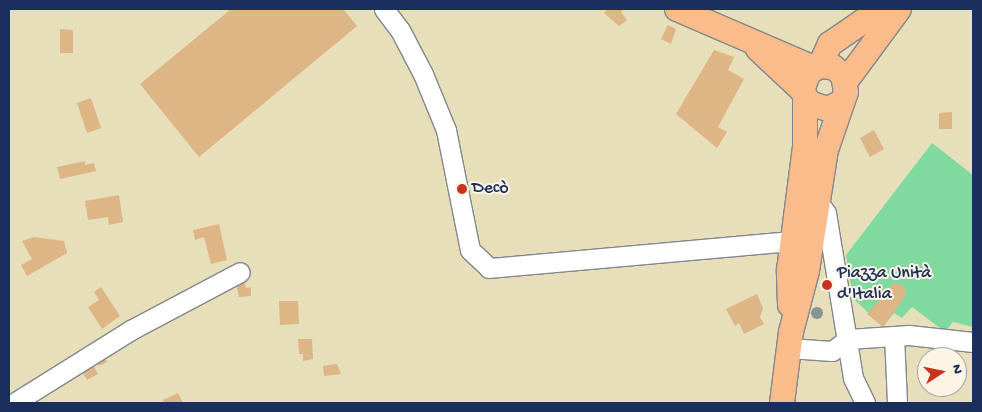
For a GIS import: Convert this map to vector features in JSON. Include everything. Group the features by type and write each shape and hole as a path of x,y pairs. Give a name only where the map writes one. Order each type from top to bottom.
{"main road":[{"path":"677,9 749,42 817,67 833,67 843,92 816,199 807,271 790,340 782,403"},
{"path":"790,340 789,270 805,146 805,77 817,67 830,44 881,9"},
{"path":"749,42 822,109 843,92 899,9"},
{"path":"776,51 830,44"}],"street":[{"path":"384,9 400,30 423,74 446,130 470,250 489,268 793,241"},
{"path":"816,199 826,213 853,378 865,403"},
{"path":"14,403 132,330 240,272"},
{"path":"894,336 898,403"},
{"path":"790,340 832,351 848,339 894,336 973,342"}],"green space":[{"path":"932,143 973,175 973,327 953,322 945,332 912,307 902,318 894,313 883,327 853,298 846,255"}],"building":[{"path":"231,9 343,9 357,26 199,157 140,84"},
{"path":"608,9 623,9 621,12 627,20 619,26 604,13"},
{"path":"668,25 676,29 671,44 661,39"},
{"path":"60,29 73,30 73,53 60,53"},
{"path":"714,50 734,57 728,70 744,79 718,127 727,132 717,148 676,114"},
{"path":"91,98 101,128 87,133 77,103"},
{"path":"952,112 952,129 939,129 939,113"},
{"path":"874,130 884,149 870,157 860,138"},
{"path":"85,161 85,165 94,163 96,171 60,179 57,167"},
{"path":"119,195 123,222 109,225 108,217 88,220 85,201"},
{"path":"219,224 227,260 211,264 204,237 195,240 193,230"},
{"path":"34,237 64,241 67,253 27,276 21,265 32,259 22,241"},
{"path":"244,280 246,288 251,287 251,296 239,297 236,284"},
{"path":"894,283 904,286 906,295 883,327 867,314"},
{"path":"101,287 120,316 102,329 88,307 99,300 94,292"},
{"path":"757,294 763,308 760,317 764,324 744,334 739,323 735,326 726,309"},
{"path":"279,301 298,301 299,324 280,325"},
{"path":"298,339 312,339 313,359 303,361 303,354 299,354"},
{"path":"104,356 107,362 99,366 96,360"},
{"path":"92,363 98,374 87,380 81,369"},
{"path":"337,364 341,374 324,376 323,366"},
{"path":"178,393 183,403 165,403 163,400"}],"place":[{"name":"Decò","path":"462,189"},
{"name":"Piazza Unità d'Italia","path":"827,285"}]}
